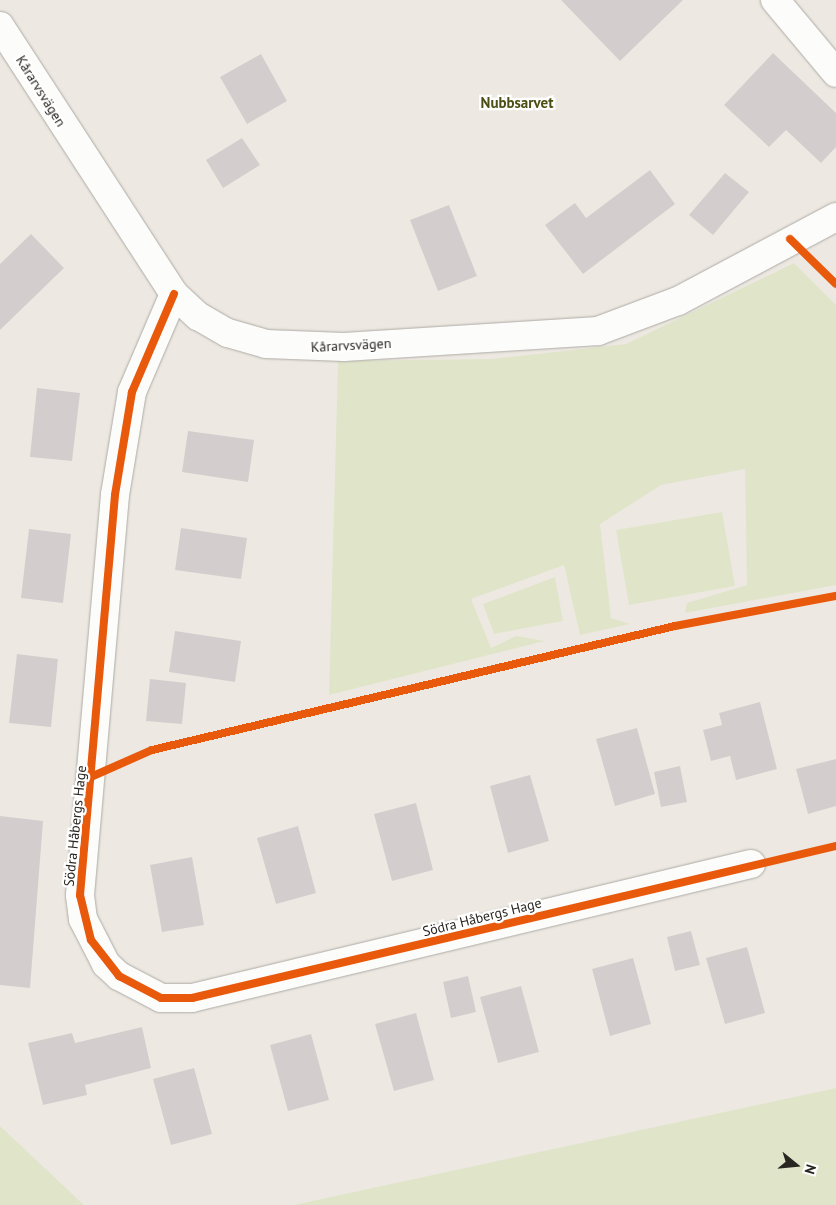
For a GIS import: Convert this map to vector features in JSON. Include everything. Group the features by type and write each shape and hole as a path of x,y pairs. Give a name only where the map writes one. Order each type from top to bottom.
{"street":[{"path":"776,0 836,73"},
{"name":"Kårarvsvägen","path":"0,26 174,294 198,316 228,333 266,344 315,348 555,336 621,325 670,304 836,217"},
{"name":"Södra Håbergs Hage","path":"174,294 132,392 115,495 80,895 86,926 106,964 118,976 161,998 192,998 751,864"}],"green space":[{"path":"794,263 836,305 836,585 685,613 687,603 747,585 745,469 661,485 600,524 611,618 630,624 580,635 564,565 471,599 491,648 516,636 545,641 329,695 338,361 492,359 626,344"},
{"path":"722,512 735,586 629,605 616,530"},
{"path":"555,577 563,621 494,634 483,604"},
{"path":"836,1088 836,1205 294,1205"},
{"path":"0,1126 84,1205 0,1205"}],"building":[{"path":"561,0 683,0 620,61"},
{"path":"773,53 836,113 836,147 821,163 786,130 769,147 724,105"},
{"path":"261,54 287,101 247,124 220,77"},
{"path":"242,138 260,165 223,188 206,160"},
{"path":"650,170 675,204 583,274 545,225 575,203 586,218"},
{"path":"725,173 749,192 713,235 689,215"},
{"path":"449,205 477,276 438,291 410,220"},
{"path":"31,234 64,268 0,330 0,264"},
{"path":"37,388 80,393 72,461 30,457"},
{"path":"188,431 254,440 248,482 182,472"},
{"path":"181,528 247,538 241,579 175,570"},
{"path":"29,529 71,534 63,603 21,598"},
{"path":"175,631 241,641 235,682 169,672"},
{"path":"17,654 58,659 51,727 9,723"},
{"path":"150,679 186,683 182,724 146,721"},
{"path":"760,702 777,769 736,780 730,756 711,761 703,730 722,725 719,713"},
{"path":"637,728 655,794 615,806 596,739"},
{"path":"836,759 836,806 808,814 796,769"},
{"path":"680,766 687,802 661,807 654,772"},
{"path":"530,775 549,841 508,853 490,786"},
{"path":"416,803 433,870 392,881 374,814"},
{"path":"0,816 43,821 30,988 0,985"},
{"path":"298,826 316,893 276,904 257,838"},
{"path":"192,857 204,925 162,932 150,865"},
{"path":"691,931 700,965 675,971 667,937"},
{"path":"747,947 765,1013 725,1024 706,958"},
{"path":"633,958 651,1024 610,1036 592,969"},
{"path":"468,976 476,1012 451,1018 443,982"},
{"path":"521,986 539,1052 498,1063 480,997"},
{"path":"416,1013 434,1080 394,1091 375,1024"},
{"path":"142,1027 151,1068 85,1085 87,1095 43,1105 28,1043 72,1033 75,1043"},
{"path":"311,1034 329,1100 288,1111 270,1045"},
{"path":"194,1068 212,1134 171,1145 153,1079"}],"cycle path":[{"path":"790,239 836,284"},
{"path":"174,294 132,392 115,495 80,895 91,940 119,976 161,998 192,998 836,846"},
{"path":"93,776 152,750 675,626 836,596"}],"district":[{"name":"Nubbsarvet","path":"517,103"}]}
